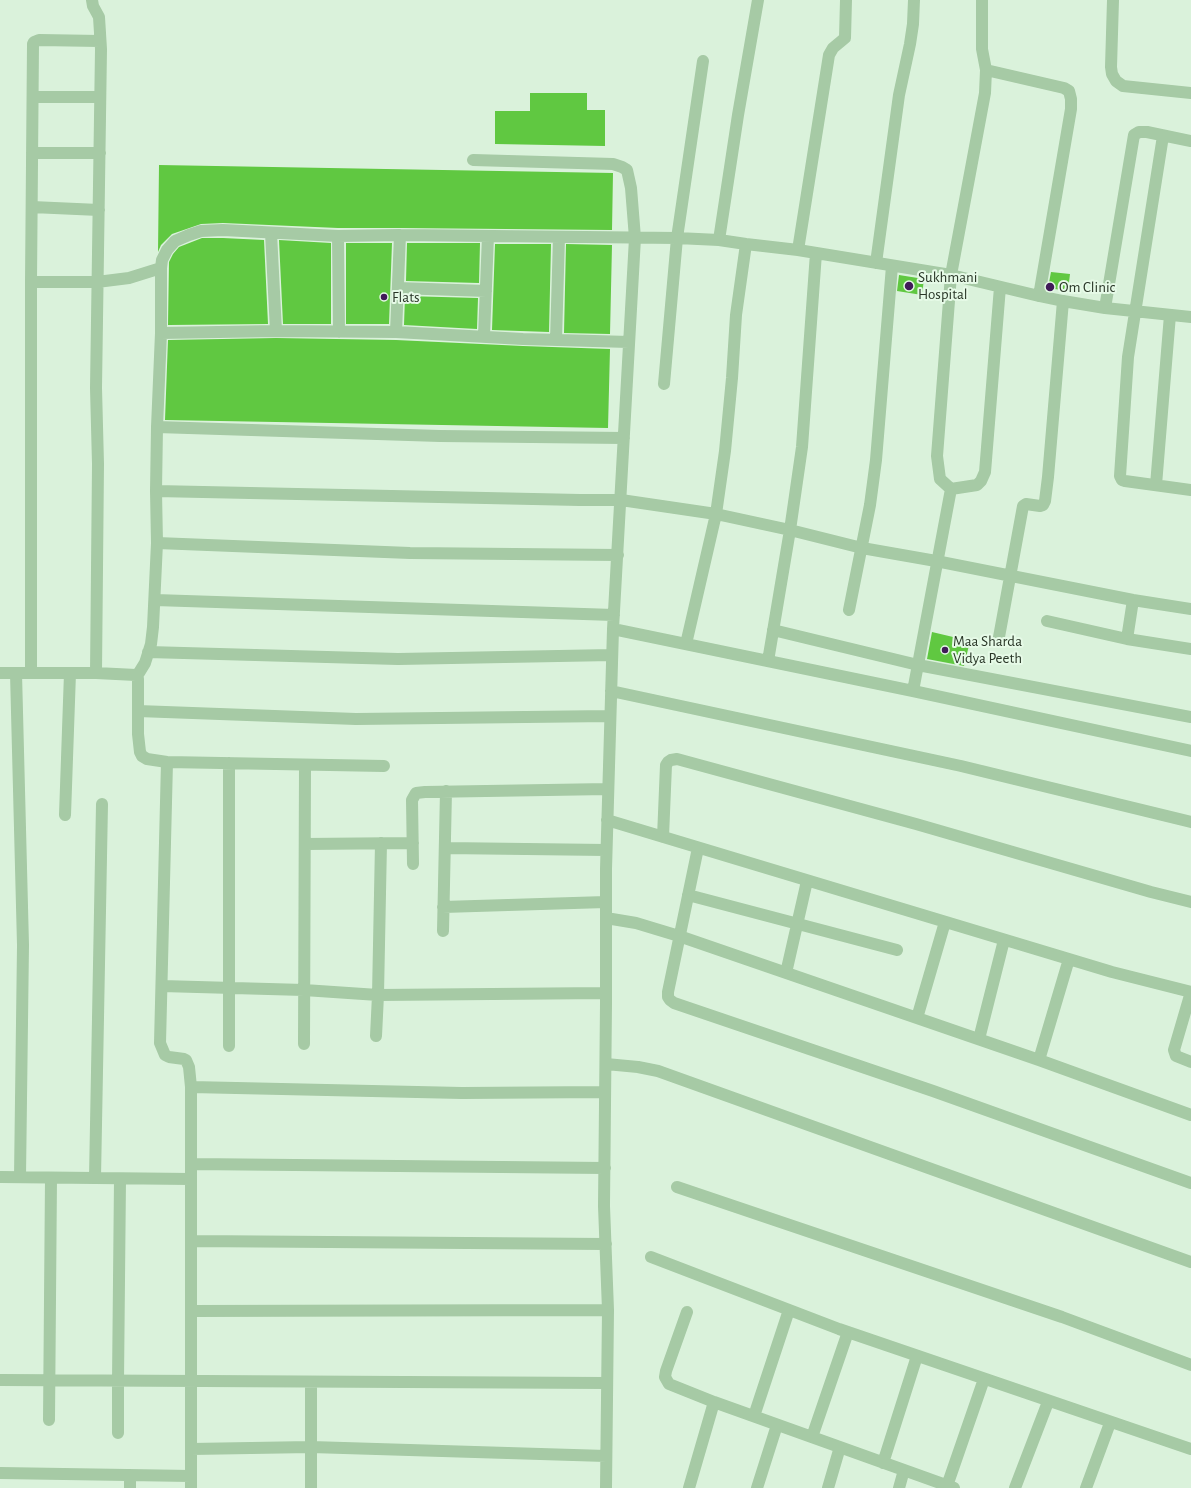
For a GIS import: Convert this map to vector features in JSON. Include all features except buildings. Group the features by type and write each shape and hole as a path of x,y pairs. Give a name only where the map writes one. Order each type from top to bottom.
{"street":[{"path":"92,0 93,6 99,17 100,41 100,153 96,388 98,464 96,673"},
{"path":"719,240 738,115 758,0"},
{"path":"798,250 829,55 833,48 845,38 846,0"},
{"path":"876,263 899,95 911,37 914,0"},
{"path":"951,489 940,478 937,456 950,275 985,93 986,70 982,49 982,0"},
{"path":"1113,0 1110,67 1116,81 1123,86 1191,93"},
{"path":"31,673 32,153 34,42 39,40 100,41"},
{"path":"664,384 677,238 703,61"},
{"path":"986,70 1064,88 1069,91 1072,99 1039,296"},
{"path":"33,97 100,97"},
{"path":"1105,308 1134,135 1139,132 1147,132 1191,141"},
{"path":"1163,136 1134,311 1128,357 1120,476 1122,480 1125,481 1191,490"},
{"path":"32,153 100,153"},
{"path":"473,160 613,164 627,170 629,178 635,238 613,629 606,850 606,1064 604,1206 608,1310 606,1488"},
{"path":"32,208 99,210"},
{"path":"384,766 167,762 147,759 142,756 140,752 138,734 137,676 145,663 154,627 157,543 156,491 161,333 161,268 166,250 175,242 201,231 223,230 338,236 400,235 677,238 719,240 798,250 950,275 1039,296 1105,308 1191,316"},
{"path":"272,233 276,331"},
{"path":"396,332 400,235"},
{"path":"338,236 339,332"},
{"path":"484,336 488,236"},
{"path":"556,340 559,237"},
{"path":"686,644 716,514 725,451 736,315 746,244"},
{"path":"768,661 802,447 816,253"},
{"path":"849,610 870,505 876,460 892,266"},
{"path":"32,282 97,282 129,278 161,268"},
{"path":"951,489 977,485 981,482 985,472 1000,286"},
{"path":"398,288 486,291"},
{"path":"999,637 1023,506 1026,504 1040,506 1044,502 1048,477 1063,301"},
{"path":"1156,485 1170,315"},
{"path":"161,333 276,331 396,332 629,342"},
{"path":"157,428 440,436 624,438"},
{"path":"913,691 936,561 951,489"},
{"path":"156,491 621,500 716,514 790,530 862,548 1011,575 1133,600 1191,609"},
{"path":"157,543 410,552 618,555"},
{"path":"155,600 614,615"},
{"path":"1127,638 1133,600"},
{"path":"1047,621 1127,638 1191,649"},
{"path":"613,629 913,691 1191,751"},
{"path":"773,630 918,665 1191,717"},
{"path":"148,652 398,658 612,655"},
{"path":"0,673 96,673 133,674 137,676"},
{"path":"16,673 23,945 20,1177"},
{"path":"65,815 70,673"},
{"path":"611,691 961,766 1191,822"},
{"path":"138,711 356,719 610,716"},
{"path":"662,837 666,765 671,760 677,759 916,824 1151,892 1191,902"},
{"path":"0,1473 130,1475 191,1482 189,1067 184,1059 165,1055 160,1043 167,762"},
{"path":"229,763 229,1046"},
{"path":"304,1044 305,765"},
{"path":"413,864 413,797 416,793 446,791 608,789"},
{"path":"443,931 446,791"},
{"path":"95,1178 102,804"},
{"path":"607,820 1112,972 1191,992 1174,1050 1176,1056 1191,1062"},
{"path":"376,1036 380,843"},
{"path":"305,844 413,843"},
{"path":"445,848 606,850"},
{"path":"698,848 668,992 668,997 674,1003 933,1091 1191,1183"},
{"path":"786,972 807,881"},
{"path":"688,895 897,950"},
{"path":"443,907 606,902"},
{"path":"606,918 636,923 786,972 980,1039 1191,1115"},
{"path":"917,1018 945,922"},
{"path":"980,1039 1004,940"},
{"path":"1039,1060 1069,959"},
{"path":"162,986 304,990 378,995 606,992"},
{"path":"606,1064 638,1067 658,1071 1191,1262"},
{"path":"190,1087 462,1093 605,1092"},
{"path":"190,1164 605,1168"},
{"path":"0,1177 190,1179"},
{"path":"49,1420 51,1178"},
{"path":"118,1433 120,1178"},
{"path":"677,1187 1062,1317 1191,1365"},
{"path":"190,1241 606,1244"},
{"path":"651,1257 848,1332 1191,1450"},
{"path":"190,1311 608,1310"},
{"path":"754,1416 790,1310"},
{"path":"687,1312 666,1371 665,1377 670,1384 714,1402 950,1487 984,1379"},
{"path":"812,1437 848,1332"},
{"path":"883,1463 917,1356"},
{"path":"0,1380 607,1383"},
{"path":"311,1382 311,1488"},
{"path":"689,1488 714,1402"},
{"path":"1015,1488 1048,1402"},
{"path":"1086,1488 1110,1423"},
{"path":"757,1488 777,1425"},
{"path":"191,1449 311,1447 606,1456"},
{"path":"828,1488 840,1447"},
{"path":"899,1488 904,1470"},
{"path":"130,1475 130,1488"}],"place":[{"name":"Sukhmani Hospital","path":"909,286"},
{"name":"Om Clinic","path":"1050,287"},
{"name":"Flats","path":"384,297"},
{"name":"Maa Sharda Vidya Peeth","path":"945,650"}]}
